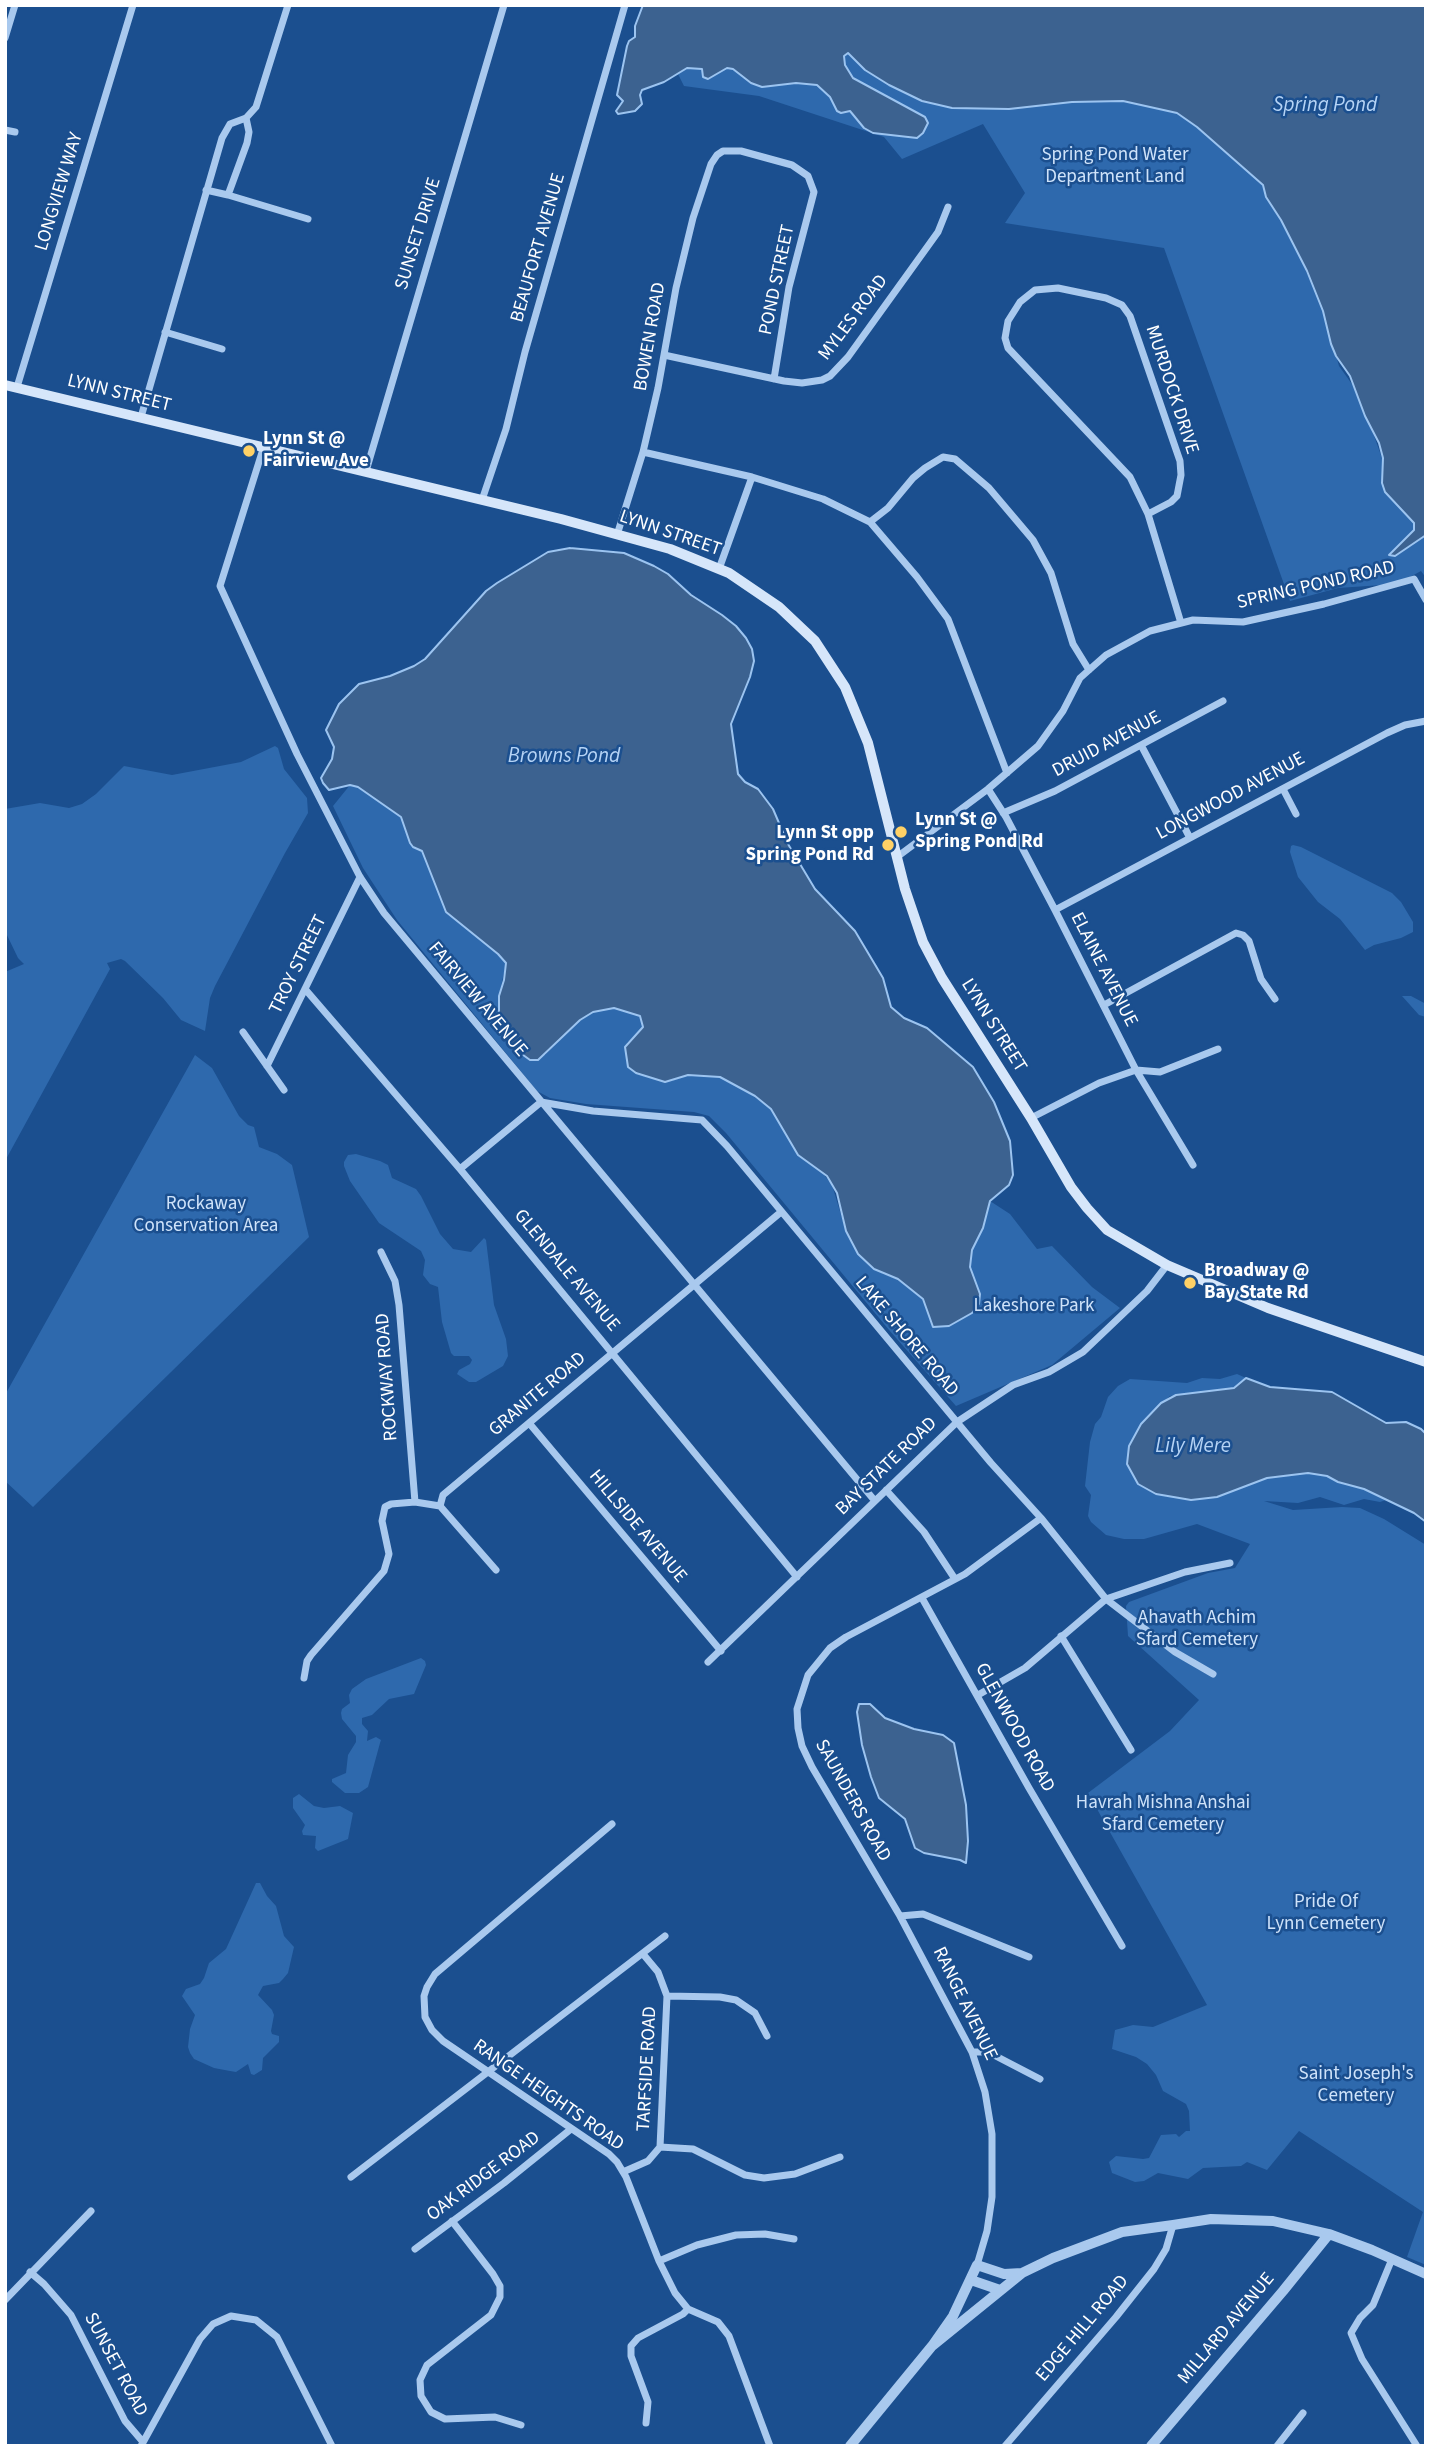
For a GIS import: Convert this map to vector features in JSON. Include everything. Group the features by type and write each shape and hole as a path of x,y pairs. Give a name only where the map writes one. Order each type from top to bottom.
{"main road":[{"name":"LYNN STREET","path":"11,386 482,499 670,549 719,569 782,609 815,641 845,687 868,743 905,889 923,942 942,978 1031,1118 1071,1187 1087,1208 1107,1230 1167,1265 1268,1308 1426,1362"}],"street":[{"path":"5,38 15,5"},
{"name":"LONGVIEW WAY","path":"11,386 132,5"},
{"path":"141,417 226,129 237,120 246,118 256,107 288,5"},
{"name":"SUNSET DRIVE","path":"366,471 504,5"},
{"name":"BEAUFORT AVENUE","path":"482,499 506,429 525,352 625,5"},
{"path":"228,195 247,143 246,118"},
{"path":"5,130 15,132"},
{"name":"POND STREET","path":"723,151 741,151 792,165 808,176 813,188 813,200 789,287 774,379"},
{"name":"BOWEN ROAD","path":"617,535 643,452 693,218 711,164 723,151"},
{"path":"206,190 308,219"},
{"name":"MYLES ROAD","path":"664,355 774,379 814,382 830,376 848,357 938,232 948,207"},
{"name":"MURDOCK DRIVE","path":"1148,514 1177,496 1181,475 1180,461 1130,316 1122,305 1106,298 1058,288 1035,290 1020,302 1008,321 1005,338 1008,348 1130,477 1148,514 1181,623"},
{"path":"165,332 222,349"},
{"name":"FAIRVIEW AVENUE","path":"264,446 219,586 297,754 359,877 384,913 875,1501"},
{"path":"643,452 752,477 823,499 870,523 917,577 948,619 1007,773"},
{"path":"870,523 888,508 925,468 943,457 955,459 989,488 1033,540 1051,573 1073,644 1089,670"},
{"path":"719,569 752,477"},
{"name":"SPRING POND ROAD","path":"897,857 988,789 1038,746 1063,711 1080,678 1106,655 1150,631 1193,620 1244,622 1324,604 1414,579 1426,600"},
{"name":"DRUID AVENUE","path":"1003,813 1055,791 1223,701"},
{"name":"LONGWOOD AVENUE","path":"1055,911 1387,733 1405,725 1426,721"},
{"path":"1141,745 1190,838"},
{"name":"ELAINE AVENUE","path":"988,789 1055,911 1136,1070 1193,1165"},
{"path":"1283,789 1296,814"},
{"name":"TROY STREET","path":"267,1066 359,877"},
{"path":"1104,1005 1211,944 1240,934 1249,942 1261,979 1275,999"},
{"name":"GLENDALE AVENUE","path":"305,989 614,1352 797,1577"},
{"path":"243,1032 284,1090"},
{"path":"1031,1118 1099,1083 1136,1070 1160,1072 1218,1049"},
{"path":"460,1169 541,1102"},
{"name":"LAKE SHORE ROAD","path":"541,1102 593,1111 702,1120 727,1146 957,1422 1041,1518 1106,1599 1175,1652 1213,1674"},
{"name":"GRANITE ROAD","path":"440,1506 443,1495 781,1212"},
{"name":"ROCKWAY ROAD","path":"382,1252 395,1281 399,1305 415,1502"},
{"name":"BAY STATE ROAD","path":"709,1662 957,1422 1013,1385 1049,1372 1083,1352 1147,1291 1167,1265"},
{"name":"HILLSIDE AVENUE","path":"529,1423 721,1651"},
{"path":"886,1490 929,1539 955,1579"},
{"path":"304,1678 307,1661 380,1578 387,1562 389,1546 382,1513 385,1507 415,1502 440,1506 496,1570"},
{"name":"SAUNDERS ROAD","path":"900,1916 812,1768 800,1737 797,1709 808,1675 830,1648 846,1637 955,1579 1041,1518"},
{"path":"978,1695 1025,1668 1106,1599 1185,1572 1230,1563"},
{"name":"GLENWOOD ROAD","path":"922,1598 1122,1946"},
{"path":"1061,1636 1131,1750"},
{"name":"RANGE HEIGHTS ROAD","path":"612,1824 439,1970 429,1982 423,2007 432,2030 443,2041 609,2154 623,2172 675,2293 688,2309 714,2319 727,2333 770,2446"},
{"path":"900,1916 923,1914 1029,1957"},
{"name":"RANGE AVENUE","path":"850,2446 932,2346 953,2316 978,2265 990,2214 993,2151 985,2092 972,2052 900,1916"},
{"path":"351,2177 665,1936"},
{"name":"TARFSIDE ROAD","path":"623,2172 648,2161 660,2147 667,1996 657,1972 643,1954"},
{"path":"667,1996 736,2000 755,2013 767,2036"},
{"path":"972,2052 990,2053 1040,2079"},
{"name":"OAK RIDGE ROAD","path":"415,2249 571,2129"},
{"path":"660,2147 693,2149 745,2175 764,2178 795,2174 840,2157"},
{"path":"5,2300 91,2211"},
{"path":"932,2346 1022,2273 1053,2258 1122,2232 1211,2219 1273,2221 1329,2234 1426,2274"},
{"path":"452,2221 494,2274 500,2286 500,2297 491,2315 427,2365 420,2380 421,2396 431,2412 445,2420 495,2417 521,2425"},
{"name":"EDGE HILL ROAD","path":"1005,2446 1154,2269 1166,2249 1173,2225"},
{"path":"659,2261 696,2245 736,2235 765,2234 794,2239"},
{"name":"MILLARD AVENUE","path":"1151,2446 1329,2234"},
{"path":"1392,2259 1373,2305 1360,2318 1351,2333 1362,2359 1417,2446"},
{"path":"978,2265 1004,2274 1022,2273"},
{"name":"SUNSET ROAD","path":"30,2272 71,2315 125,2421 142,2444"},
{"path":"971,2280 1000,2290"},
{"path":"646,2423 648,2402 631,2358 631,2346 640,2337 688,2309"},
{"path":"142,2444 200,2339 218,2320 238,2316 256,2320 276,2337 332,2446"},
{"path":"1277,2446 1303,2413"}],"green space":[{"name":"Spring Pond Water Department Land","path":"699,5 1099,95 1174,103 1269,190 1298,246 1304,267 1322,305 1339,366 1359,394 1382,458 1426,530 1426,578 1421,571 1397,584 1338,588 1290,601 1164,248 1005,223 1025,193 983,124 902,159 884,137 759,96 684,86 678,74"},
{"path":"275,746 284,769 307,798 308,813 215,986 210,998 205,1031 181,1020 125,961 121,959 107,963 110,969 5,1161 5,972 24,964 18,958 5,931 5,809 40,803 69,808 82,804 124,766 172,775 241,762"},
{"name":"Lakeshore Park","path":"350,785 358,787 401,817 414,847 422,851 446,912 506,963 499,996 499,1031 545,1055 580,1020 593,1012 614,1008 640,1016 643,1027 627,1043 646,1077 670,1081 688,1075 720,1077 739,1086 771,1109 807,1162 818,1167 832,1185 846,1231 883,1274 898,1279 923,1299 933,1327 949,1326 972,1313 980,1294 970,1267 972,1250 983,1228 990,1201 1010,1214 1037,1249 1052,1246 1092,1287 1120,1308 1052,1365 956,1406 709,1116 694,1112 586,1104 550,1098 537,1091 397,920 363,868 333,806"},
{"path":"1293,845 1392,893 1413,922 1413,932 1365,950 1340,919 1318,902 1298,877 1290,852"},
{"path":"1402,996 1411,996 1426,1004 1426,1017 1419,1015"},
{"name":"Rockaway Conservation Area","path":"195,1055 212,1068 239,1116 254,1127 259,1147 277,1154 292,1165 309,1237 33,1507 5,1481 5,1395"},
{"path":"356,1154 388,1165 392,1178 416,1189 440,1234 453,1249 471,1252 484,1238 486,1240 494,1305 506,1339 508,1356 503,1366 476,1382 469,1382 457,1374 472,1360 469,1356 454,1356 451,1353 442,1322 438,1287 430,1284 423,1275 425,1260 421,1251 379,1223 350,1181 344,1162 348,1155"},
{"path":"1237,1374 1246,1378 1234,1388 1170,1396 1141,1424 1127,1464 1138,1484 1156,1494 1217,1497 1267,1478 1308,1473 1327,1476 1386,1500 1380,1502 1364,1499 1344,1505 1320,1497 1298,1503 1264,1501 1293,1510 1360,1508 1384,1519 1426,1545 1426,2265 1407,2257 1423,2212 1299,2131 1267,2170 1247,2162 1241,2166 1203,2168 1188,2179 1158,2173 1144,2181 1135,2182 1112,2173 1109,2162 1116,2156 1149,2158 1161,2135 1176,2134 1179,2137 1190,2131 1186,2104 1163,2091 1156,2075 1147,2064 1136,2057 1112,2049 1115,2030 1133,2025 1153,2027 1207,2005 1088,1793 1170,1731 1199,1700 1128,1636 1126,1606 1129,1602 1208,1573 1235,1568 1250,1544 1197,1524 1144,1539 1106,1535 1088,1516 1091,1495 1085,1486 1090,1442 1108,1397 1118,1386 1130,1379 1187,1383 1202,1378 1220,1379"},
{"path":"421,1658 426,1665 414,1694 389,1699 372,1715 362,1718 362,1724 368,1731 367,1741 376,1737 381,1740 368,1787 359,1793 345,1793 332,1779 346,1773 348,1755 356,1742 356,1736 342,1719 341,1713 350,1703 349,1695 352,1689 366,1679"},
{"path":"299,1794 314,1806 340,1806 353,1813 348,1839 318,1851 315,1848 316,1836 303,1835 305,1825 293,1808 293,1798"},
{"path":"256,1883 260,1883 276,1906 284,1936 294,1947 288,1973 279,1983 263,1986 258,1995 272,2010 274,2015 271,2031 279,2036 279,2042 263,2058 262,2070 254,2075 251,2074 248,2064 236,2072 214,2068 194,2059 188,2047 195,2015 182,1996 186,1989 200,1984 209,1963 226,1949"}],"water":[{"name":"Spring Pond","path":"643,5 1426,5 1426,535 1395,556 1389,555 1414,530 1414,523 1385,492 1382,483 1383,458 1379,443 1365,416 1350,376 1336,356 1323,311 1307,271 1266,197 1263,185 1197,127 1177,113 1123,101 1072,102 1009,109 952,108 922,101 889,85 865,70 848,53 844,56 845,65 853,78 925,117 928,123 923,133 917,138 873,133 864,128 850,111 837,111 830,97 817,85 796,83 762,87 727,68 708,79 703,77 702,69 687,68 664,82 642,90 642,104 635,111 618,114 616,111 623,101 617,95 627,46 635,37 635,26"},
{"name":"Browns Pond","path":"570,548 624,553 654,566 722,615 746,638 754,661 731,724 738,774 745,782 758,789 773,809 788,844 815,889 855,931 883,978 891,1007 904,1018 927,1028 973,1067 994,1102 1010,1141 1013,1175 1009,1185 990,1201 983,1228 972,1250 970,1267 980,1294 979,1304 972,1313 949,1326 933,1327 923,1299 898,1279 874,1269 858,1254 846,1231 837,1193 827,1176 798,1155 771,1109 755,1096 720,1077 688,1075 665,1082 636,1073 628,1067 625,1047 643,1027 640,1016 614,1008 593,1012 580,1020 538,1060 530,1060 519,1052 499,1031 499,996 506,963 446,912 422,851 410,843 401,817 358,787 350,785 329,790 323,783 321,778 332,759 334,747 326,730 339,704 359,684 390,676 425,659 486,591 548,552"},
{"name":"Lily Mere","path":"1246,1378 1270,1387 1332,1392 1386,1423 1406,1422 1421,1429 1426,1434 1426,1522 1414,1513 1364,1489 1327,1476 1308,1473 1267,1478 1217,1497 1191,1500 1156,1494 1138,1484 1127,1464 1129,1446 1141,1424 1161,1403 1176,1395 1234,1388"},
{"path":"859,1704 870,1704 885,1718 914,1729 943,1735 954,1743 966,1805 966,1863 924,1853 915,1848 905,1819 879,1798 862,1745 857,1712"}],"place":[{"name":"Lynn St @ Fairview Ave","path":"249,451"},
{"name":"Lynn St @ Spring Pond Rd","path":"901,832"},
{"name":"Lynn St opp Spring Pond Rd","path":"888,845"},
{"name":"Broadway @ Bay State Rd","path":"1190,1283"}],"park label":[{"name":"Ahavath Achim Sfard Cemetery","path":"1197,1630"},
{"name":"Havrah Mishna Anshai Sfard Cemetery","path":"1163,1815"},
{"name":"Pride Of Lynn Cemetery","path":"1326,1914"},
{"name":"Saint Joseph's Cemetery","path":"1356,2086"}]}
